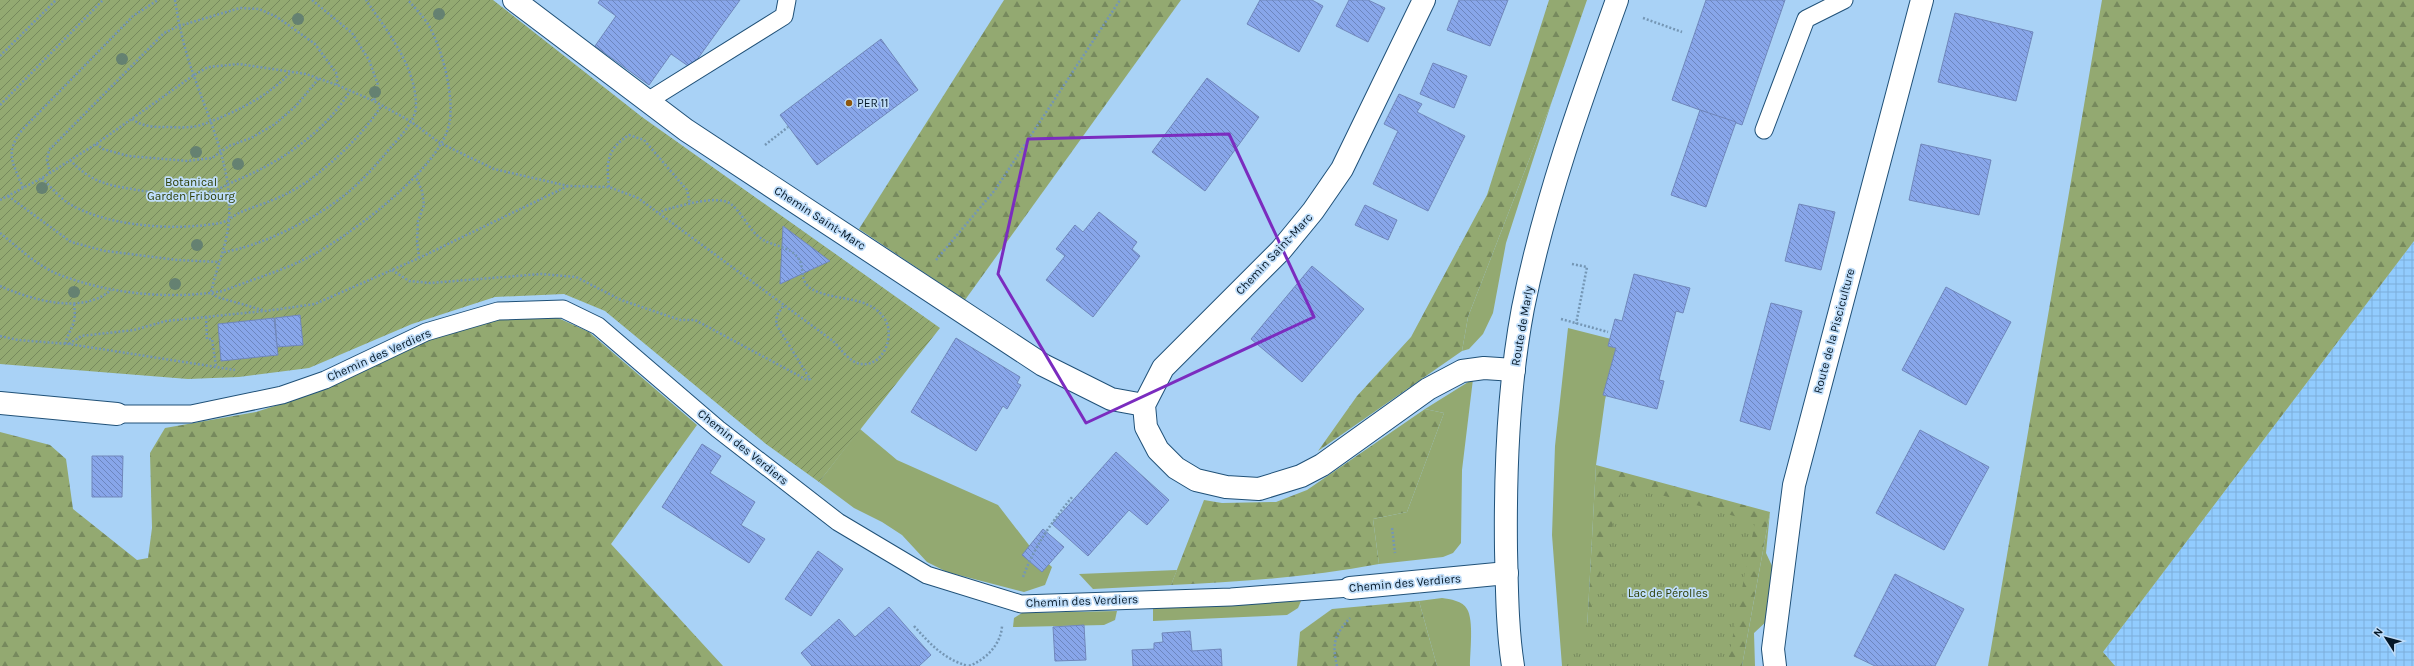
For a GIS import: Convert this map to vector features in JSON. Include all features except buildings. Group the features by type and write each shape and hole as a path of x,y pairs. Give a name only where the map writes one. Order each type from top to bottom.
{"street":[{"name":"Chemin Saint-Marc","path":"514,0 646,102 686,130 1042,365 1111,399 1144,405 1163,368 1281,250 1326,193 1342,169 1424,0"},
{"name":"Route de Marly","path":"1513,666 1507,573 1505,502 1514,370 1524,307 1560,168 1617,0"},
{"name":"Route de la Pisciculture","path":"1775,666 1773,650 1794,485 1922,0"},
{"path":"1144,405 1146,427 1149,433 1158,450 1176,468 1196,480 1226,487 1259,489 1301,476 1322,465 1428,390 1462,371 1484,368 1514,370"},
{"name":"Chemin des Verdiers","path":"0,403 117,414"},
{"name":"Chemin des Verdiers","path":"1350,588 1507,573"}],"lane":[{"path":"646,102 784,16 787,0"},
{"path":"1764,130 1806,19 1844,0"},
{"name":"Chemin des Verdiers","path":"117,414 191,414 282,395 325,380 426,332 498,311 563,309 598,326 718,429 838,522 927,575 1021,604 1231,598 1350,588"}],"path":[{"path":"0,56 56,0"},
{"path":"0,106 103,0"},
{"path":"23,188 11,155 12,143 18,134 133,16 158,0"},
{"path":"175,0 179,26 194,75 221,152 228,184 229,219 224,252 219,262 211,293"},
{"path":"312,0 352,34 369,60 378,86 374,101"},
{"path":"224,252 237,250 310,218 342,197 367,176 400,137 410,121 416,107 407,70 400,51 366,0"},
{"path":"0,233 34,261 60,275 111,290 184,296 211,293 223,291 305,259 352,232 381,209 415,175 440,143 448,127 452,105 449,87 429,26 408,0"},
{"path":"918,282 995,190 1120,0"},
{"path":"50,173 47,160 49,150 143,53 164,34 179,26 240,8 259,9 277,17 315,44 337,74 337,85"},
{"path":"1643,18 1682,32"},
{"path":"0,200 42,178 96,144 194,75 208,67 239,64 291,72 319,78 374,101 410,121 440,143 494,169 568,186 609,187 638,198 833,341 846,355 859,364 868,364 878,359 887,346 889,331 885,318 873,306 822,294 808,287 802,278 799,258 789,250 772,245 758,237 732,204 719,199 690,204 659,213"},
{"path":"132,119 137,123 156,127 203,125 240,108 281,83 291,72"},
{"path":"96,144 103,150 128,156 188,161 212,158 275,124 296,106 319,78"},
{"path":"70,160 83,174 98,182 157,193 204,194 266,168 306,141 342,103 350,90"},
{"path":"42,178 68,203 95,216 130,224 173,226 221,223 287,194 319,173 371,122 381,106"},
{"path":"609,187 606,166 616,143 629,135 644,140 687,190 690,204"},
{"path":"415,175 422,191 424,205 418,222 417,241 419,258"},
{"path":"67,344 81,336 134,330 166,321 266,311 315,304 346,292 419,258 568,186"},
{"path":"8,196 71,242 105,251 177,260 219,262"},
{"path":"1572,264 1587,267 1576,324"},
{"path":"392,270 409,281 430,283 541,274 576,277 621,300 680,320 695,320 807,380 810,379 776,324 777,315 784,305"},
{"path":"0,286 18,294 56,303 74,303 104,296 111,290"},
{"path":"211,293 229,302 266,311"},
{"path":"67,344 77,315 74,303"},
{"path":"206,317 207,340 212,339 216,366"},
{"path":"1561,319 1608,332"},
{"path":"0,336 18,340 67,344 235,370"},
{"path":"1028,564 1052,522 1073,496"},
{"path":"914,626 938,652 952,661 968,666 982,661 992,650 1002,630 1003,599"},
{"path":"1337,666 1334,649 1338,631"}],"highlighted area":[{"path":"1229,134 1314,317 1086,423 998,274 1028,139"}],"shaded area":[{"path":"2414,241 2414,666 2115,666 2103,652"}],"green space":[{"name":"Botanical Garden Fribourg","path":"0,0 493,0 642,117 940,328 819,482 766,444 605,311 564,294 495,297 412,324 309,368 239,377 188,379 0,364"},
{"path":"1004,0 1181,0 965,300 859,229"},
{"path":"1549,0 1587,0 1552,101 1468,317 1462,351 1318,451 1357,396 1411,337 1487,195"},
{"path":"2102,0 2414,0 2414,241 2103,652 2115,666 1988,666"},
{"path":"1552,101 1506,243 1493,313 1483,334 1469,349 1462,351 1468,317"},
{"path":"556,317 589,332 697,425 611,544 723,666 0,666 0,432 50,445 66,459 73,509 137,560 148,558 152,528 150,453 165,428 256,412 321,391 430,338 498,319"},
{"path":"1568,328 1619,341 1605,400 1596,465 1585,666 1562,666 1552,535 1555,446"},
{"path":"1473,379 1462,470 1461,543 1453,553 1443,557 1379,564 1373,519 1407,512 1444,413 1425,409"},
{"path":"1425,409 1444,413 1407,512 1373,519 1379,564 1353,569 1275,578 1171,585 1204,500 1222,503 1276,502 1307,490"},
{"path":"860,429 897,460 998,505 1032,549 1052,567 1045,585 1024,592 947,572 927,562 902,535 882,522 854,508 819,482"},
{"name":"Lac de Pérolles","path":"1596,465 1770,512 1742,666 1585,666"},
{"name":"Lac de Pérolles","path":"1623,484 1755,522 1727,666 1566,666 1588,622"},
{"path":"1770,512 1766,553 1773,568 1769,619 1754,633 1755,666 1742,666"},
{"path":"1177,570 1171,585 1093,589 1079,574"},
{"path":"1442,598 1463,604 1467,609 1471,628 1470,666 1437,666 1419,601"},
{"path":"1301,601 1298,608 1287,615 1153,621 1153,608"},
{"path":"1419,601 1437,666 1297,666 1300,632 1332,609"},
{"path":"1117,611 1115,620 1104,625 1013,627 1014,618 1022,613"}],"place":[{"name":"PER 11","path":"849,103"}]}
